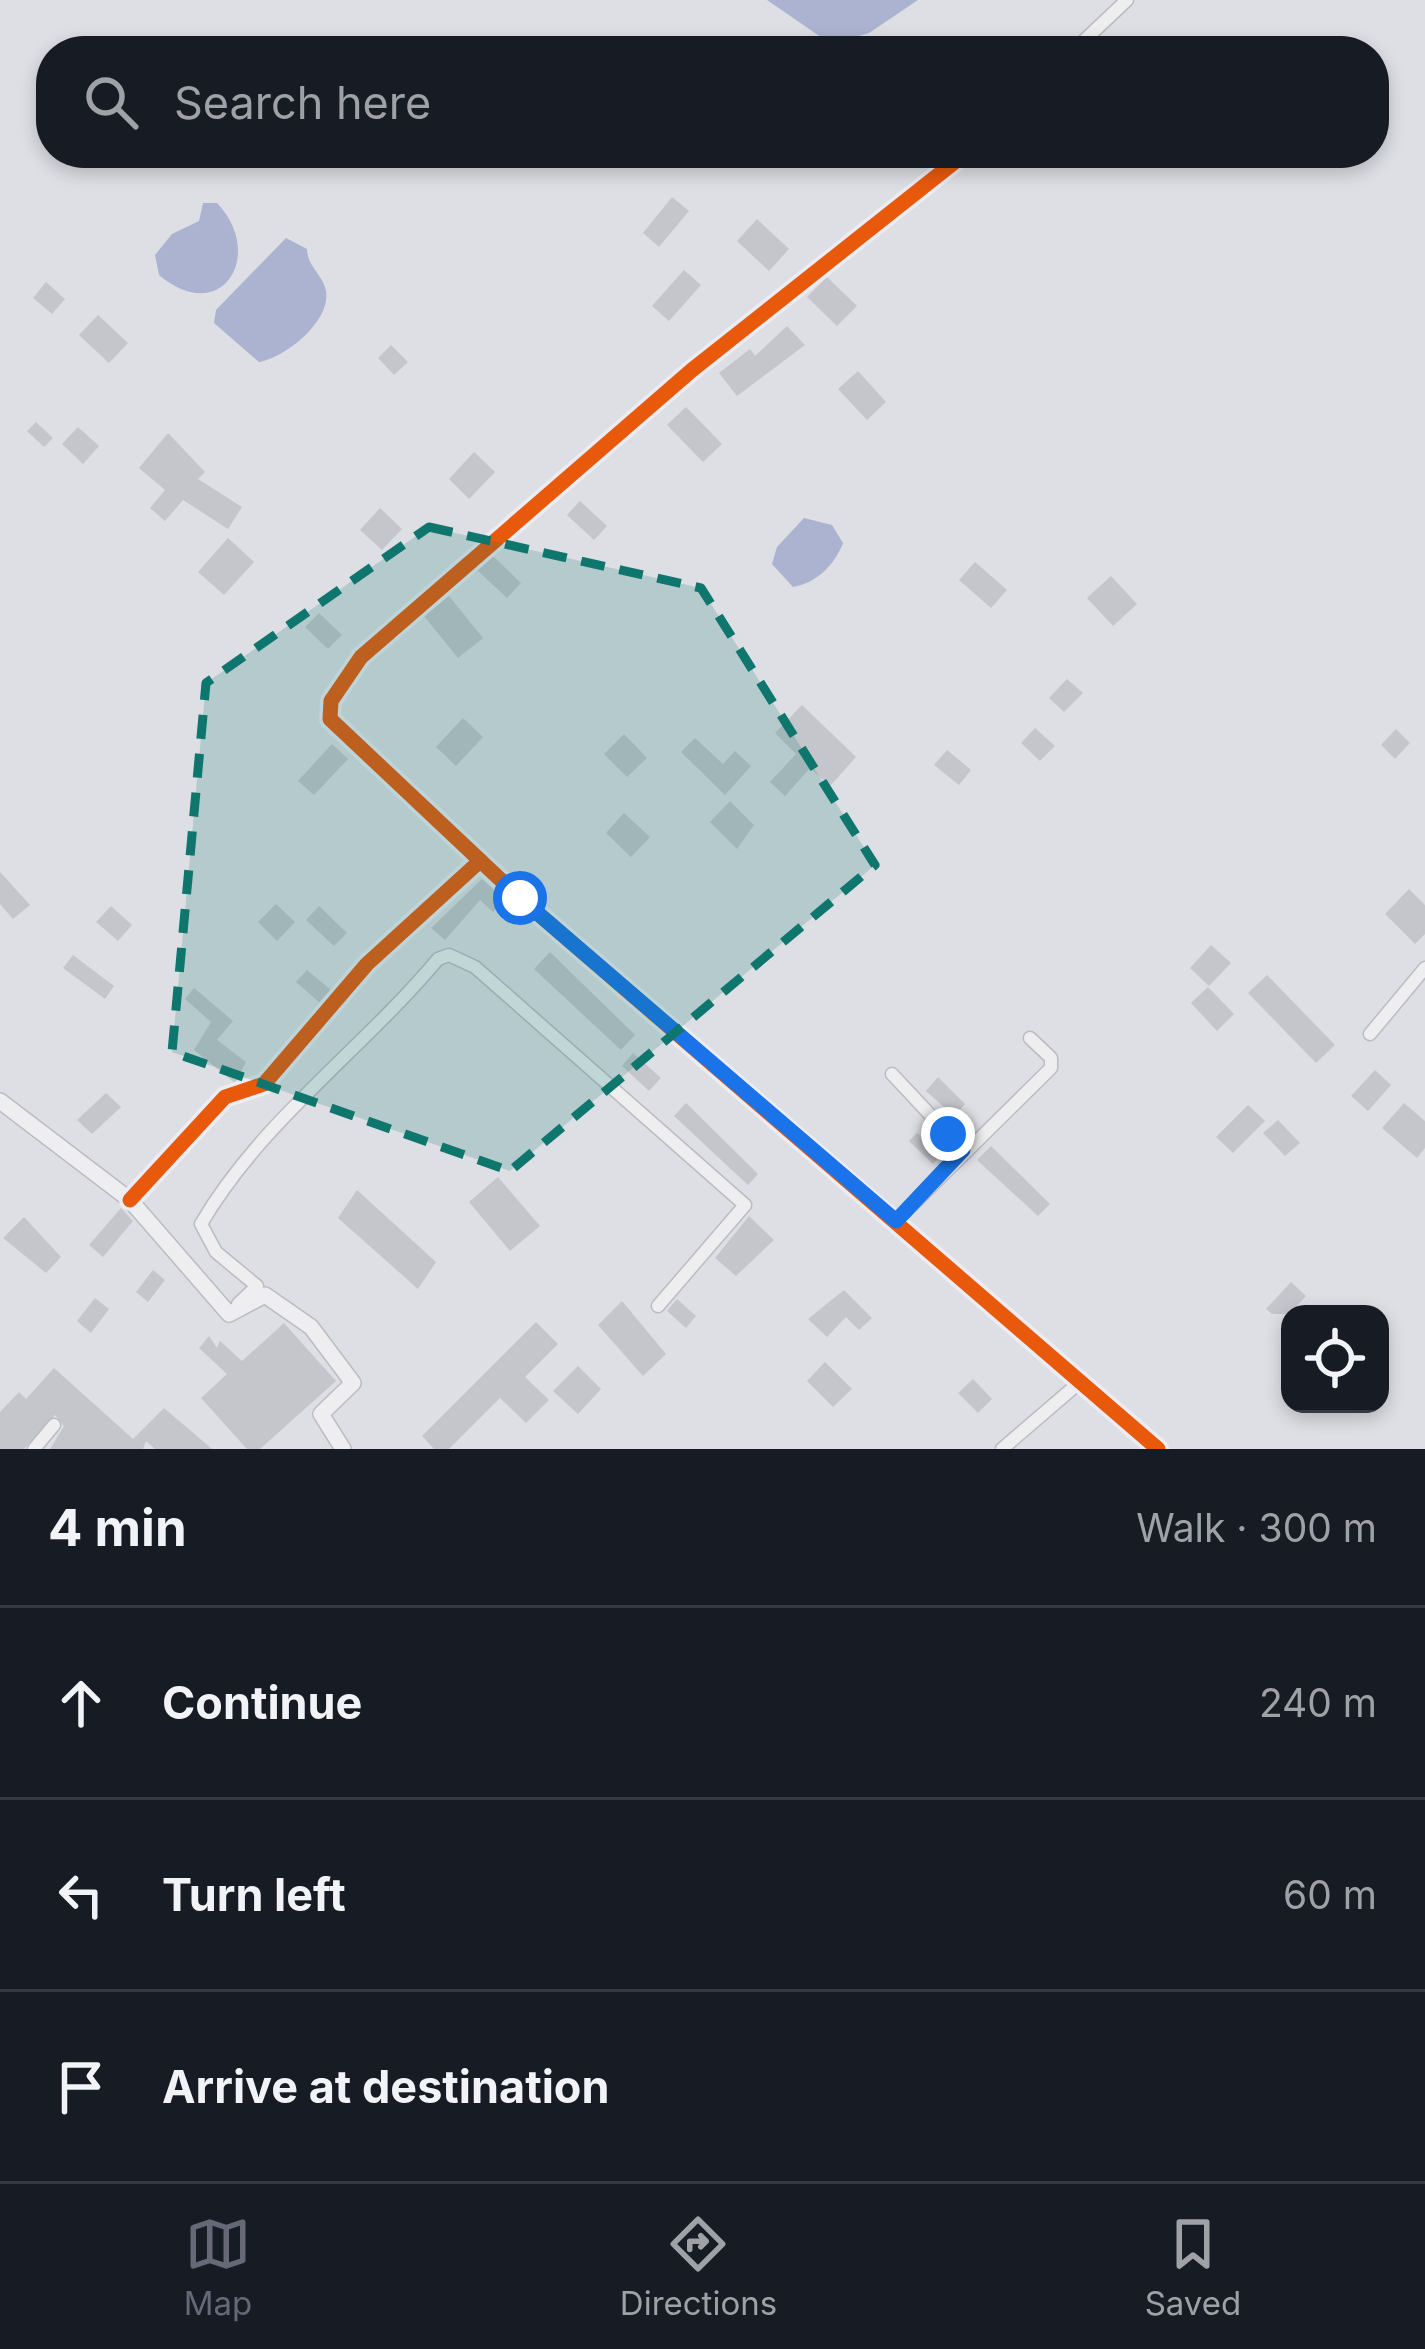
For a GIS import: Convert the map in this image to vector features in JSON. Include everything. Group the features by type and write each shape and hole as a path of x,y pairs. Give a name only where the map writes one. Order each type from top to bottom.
{"street":[{"path":"1089,36 1127,0"},
{"path":"947,168 692,370 361,657 331,701 330,719 480,861 1158,1449"},
{"path":"130,1200 225,1097 264,1084 367,964 480,861"},
{"path":"229,1314 257,1286 205,1238 201,1224 213,1203 281,1118 368,1037 439,958 449,955 475,968 745,1205 658,1306"},
{"path":"1370,1034 1425,968"},
{"path":"896,1221 1051,1068 1051,1058 1030,1037"},
{"path":"892,1074 963,1150"},
{"path":"3,1108 130,1200 229,1314"},
{"path":"229,1314 266,1295 310,1327 353,1383 321,1414 343,1449"},
{"path":"1002,1449 1080,1382"},
{"path":"34,1449 54,1425"}],"highlighted area":[{"path":"429,527 701,588 875,865 510,1171 172,1052 206,683"}],"water":[{"path":"767,0 918,0 869,33 819,36"},
{"path":"203,203 217,203 231,223 237,262 218,289 202,293 182,289 159,275 155,255 172,234 199,221"},
{"path":"286,238 307,249 324,285 326,303 304,337 281,354 259,362 214,323 216,310"},
{"path":"804,518 832,525 843,543 824,571 793,587 772,564 777,547"}],"building":[{"path":"672,197 689,211 659,247 643,233"},
{"path":"757,219 789,249 769,271 737,241"},
{"path":"684,270 701,285 669,321 652,306"},
{"path":"827,277 857,306 837,326 807,297"},
{"path":"46,282 65,299 52,314 33,298"},
{"path":"98,315 128,343 109,363 79,335"},
{"path":"787,326 805,345 737,396 719,373 750,349 755,356"},
{"path":"391,345 408,362 394,375 378,358"},
{"path":"858,371 886,402 867,420 838,389"},
{"path":"686,407 722,444 703,462 667,425"},
{"path":"36,422 53,438 44,447 27,431"},
{"path":"78,427 99,446 83,464 62,444"},
{"path":"168,433 205,472 198,479 242,507 228,529 183,500 165,521 150,508 165,490 139,468"},
{"path":"474,452 495,472 469,499 449,479"},
{"path":"580,501 607,526 594,540 567,515"},
{"path":"380,508 402,529 382,550 360,530"},
{"path":"228,538 254,562 224,595 198,572"},
{"path":"493,556 521,583 507,598 477,570"},
{"path":"975,562 1007,590 991,608 959,580"},
{"path":"1111,576 1137,604 1113,626 1087,598"},
{"path":"449,596 483,638 458,658 424,616"},
{"path":"319,613 342,635 328,649 305,627"},
{"path":"1067,679 1083,693 1064,712 1049,698"},
{"path":"802,705 856,757 830,786 810,768 785,796 770,782 796,754 775,733"},
{"path":"463,718 483,737 456,766 436,747"},
{"path":"1035,728 1055,746 1040,761 1021,743"},
{"path":"1396,729 1410,743 1395,759 1381,745"},
{"path":"624,734 647,758 627,777 604,754"},
{"path":"695,738 723,764 735,751 751,766 725,795 681,752"},
{"path":"332,744 348,759 314,795 298,781"},
{"path":"947,750 971,770 959,785 934,765"},
{"path":"730,801 754,825 737,849 710,822"},
{"path":"624,813 650,837 631,857 606,833"},
{"path":"0,872 30,905 13,919 0,904"},
{"path":"482,879 505,900 493,912 480,900 445,940 431,928"},
{"path":"1409,889 1425,905 1425,934 1415,944 1385,914"},
{"path":"276,904 295,922 277,941 258,922"},
{"path":"111,906 132,925 118,941 96,922"},
{"path":"319,906 347,933 334,946 306,920"},
{"path":"1211,945 1231,963 1209,986 1190,968"},
{"path":"550,952 635,1035 621,1050 534,969"},
{"path":"73,955 114,986 105,999 63,968"},
{"path":"307,970 331,990 320,1003 296,982"},
{"path":"1267,975 1335,1045 1316,1063 1248,993"},
{"path":"1208,987 1234,1014 1217,1031 1191,1003"},
{"path":"194,988 233,1021 217,1040 246,1062 235,1083 194,1050 211,1022 185,999"},
{"path":"633,1053 661,1078 649,1091 622,1066"},
{"path":"1375,1070 1391,1085 1368,1111 1351,1096"},
{"path":"938,1077 965,1104 954,1116 926,1091"},
{"path":"106,1093 121,1107 92,1134 77,1120"},
{"path":"686,1103 758,1174 748,1185 674,1116"},
{"path":"1404,1103 1425,1121 1425,1148 1417,1158 1382,1128"},
{"path":"1248,1105 1265,1121 1233,1153 1216,1137"},
{"path":"1278,1120 1300,1143 1285,1156 1263,1133"},
{"path":"917,1133 941,1155 933,1164 909,1141"},
{"path":"991,1146 1050,1204 1038,1216 977,1160"},
{"path":"498,1177 540,1226 510,1251 469,1202"},
{"path":"357,1190 436,1262 418,1289 338,1218"},
{"path":"121,1208 133,1221 103,1257 89,1245"},
{"path":"749,1216 774,1240 736,1276 715,1258"},
{"path":"24,1217 61,1257 46,1273 3,1238"},
{"path":"153,1270 165,1280 148,1302 136,1292"},
{"path":"1291,1282 1306,1296 1298,1305 1281,1305 1281,1314 1266,1309"},
{"path":"844,1290 872,1318 859,1330 846,1317 827,1337 808,1319"},
{"path":"95,1298 109,1309 91,1333 77,1321"},
{"path":"677,1299 696,1316 686,1328 667,1311"},
{"path":"622,1301 666,1354 643,1376 598,1325"},
{"path":"536,1322 558,1344 525,1377 549,1400 526,1423 500,1398 449,1449 434,1449 422,1436"},
{"path":"284,1323 336,1381 260,1449 247,1449 201,1398 227,1374 199,1348 209,1336 217,1348 220,1341 242,1361"},
{"path":"825,1362 852,1389 833,1407 807,1381"},
{"path":"578,1366 601,1389 578,1414 553,1391"},
{"path":"54,1368 133,1439 164,1408 212,1449 155,1449 146,1441 143,1449 50,1449 64,1426 55,1415 24,1449 0,1449 0,1412 19,1392 26,1399"},
{"path":"973,1379 992,1399 978,1413 958,1393"}],"cycle path":[{"path":"947,168 692,370 361,657 331,701 330,719 520,898 1158,1449"},
{"path":"130,1200 225,1097 264,1084 367,964 480,861"}],"route":[{"path":"520,898 896,1221 963,1150 948,1134"}]}
